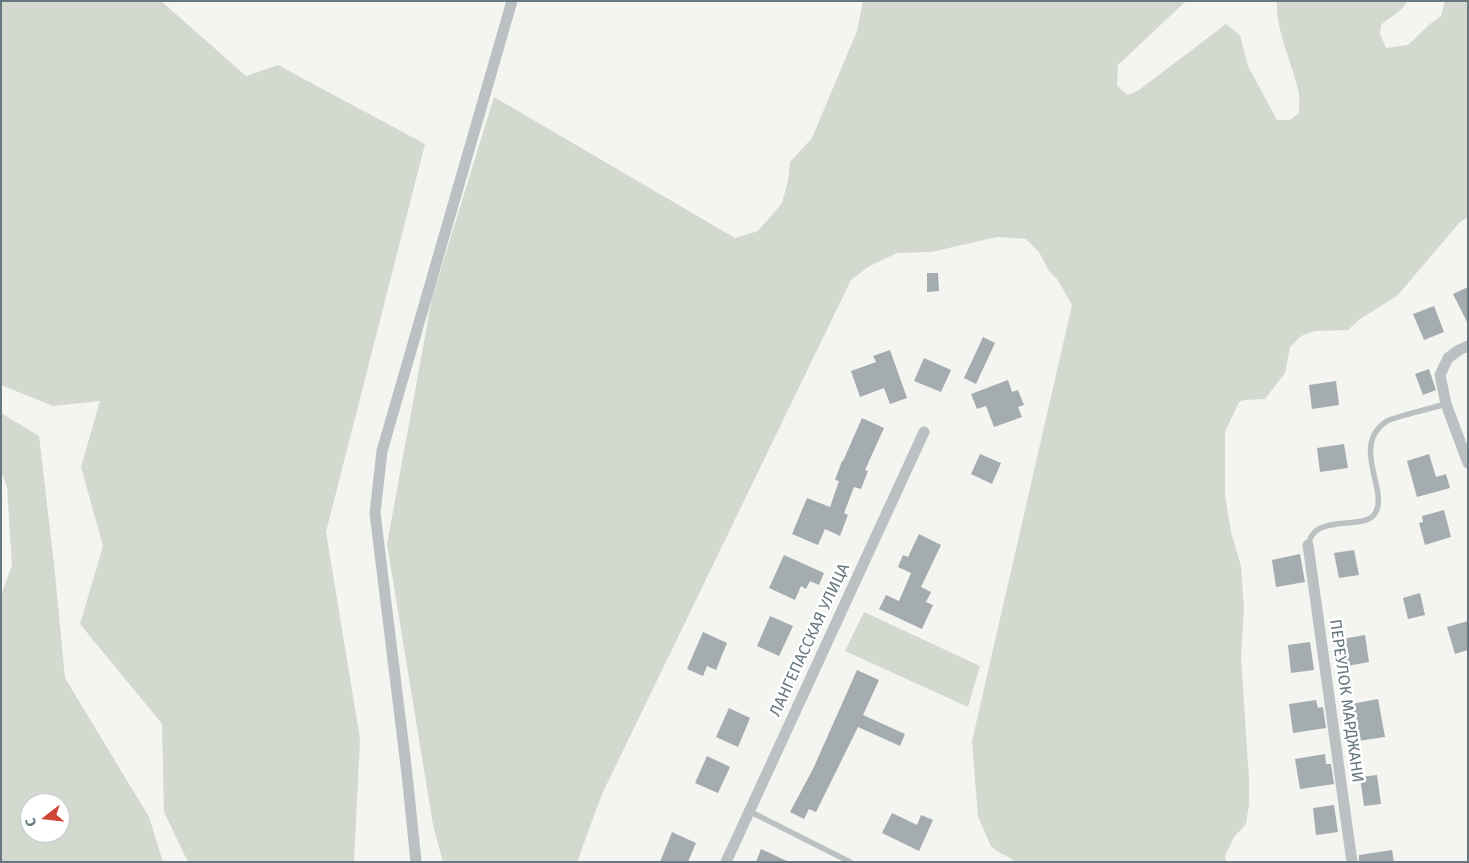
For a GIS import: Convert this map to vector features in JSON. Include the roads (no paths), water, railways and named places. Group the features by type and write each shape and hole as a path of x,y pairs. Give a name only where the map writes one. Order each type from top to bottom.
{"street":[{"path":"416,862 375,513 382,452 512,1"},
{"path":"1463,348 1448,358 1440,375 1446,404 1468,463"},
{"name":"ЛАНГЕПАССКАЯ УЛИЦА","path":"726,862 924,432"},
{"name":"ПЕРЕУЛОК МАРДЖАНИ","path":"1308,545 1352,862"}],"lane":[{"path":"1308,545 1311,536 1317,530 1324,527 1365,521 1375,514 1378,508 1378,500 1370,459 1371,444 1380,426 1389,420 1446,404"},
{"path":"749,811 850,862"}]}
